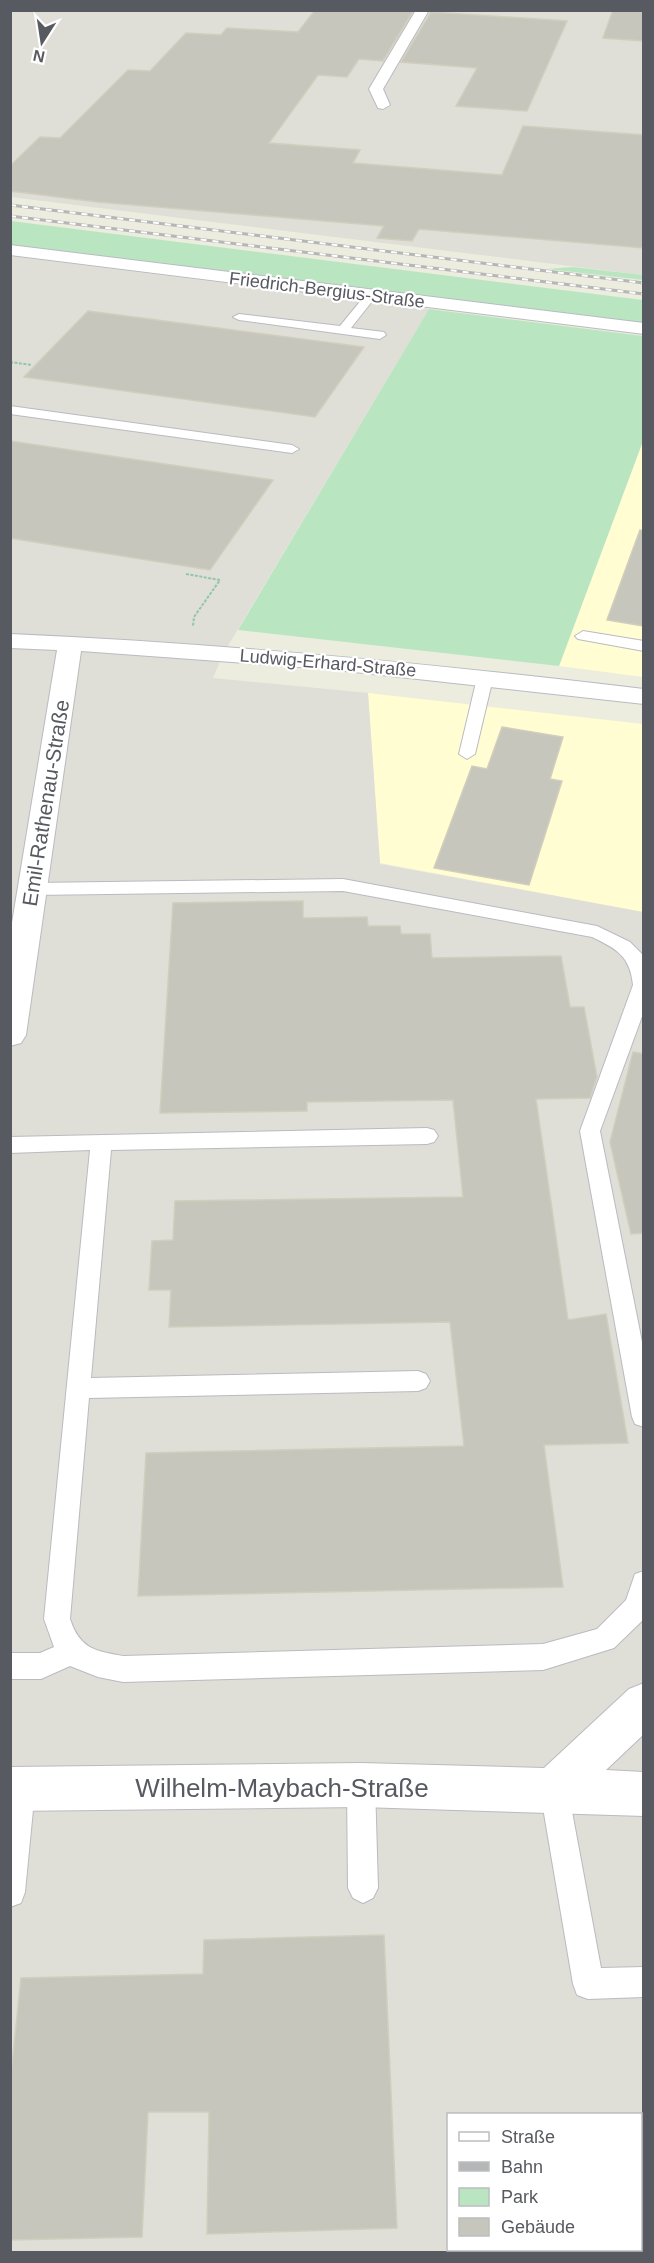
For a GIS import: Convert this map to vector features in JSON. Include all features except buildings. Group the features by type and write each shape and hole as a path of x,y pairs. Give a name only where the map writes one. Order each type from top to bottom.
{"street":[{"path":"383,105 375,89 423,10"},
{"name":"Friedrich-Bergius-Straße","path":"10,250 644,329"},
{"path":"10,268 29,252"},
{"name":"Ludwig-Erhard-Straße","path":"10,641 290,658 644,697"},
{"name":"Emil-Rathenau-Straße","path":"11,1025 17,954 33,889 70,643"},
{"path":"554,1790 644,1704"},
{"name":"Wilhelm-Maybach-Straße","path":"16,1789 361,1785 644,1794"}],"lane":[{"path":"343,330 371,295"},
{"path":"239,317 380,335"},
{"path":"10,410 292,449"},
{"path":"583,636 644,646"},
{"path":"466,754 485,678"},
{"path":"33,889 344,885 597,932 625,946 642,967 643,985 590,1131 644,1417"},
{"path":"10,1145 427,1136"},
{"path":"101,1142 57,1618 62,1638 72,1652 91,1663 123,1669 543,1657 605,1639 637,1607 644,1582"},
{"path":"79,1388 418,1381"},
{"path":"10,1666 41,1666 72,1652"},
{"path":"361,1785 363,1888"},
{"path":"10,1892 16,1789"},
{"path":"554,1790 588,1984 644,1982"}],"path":[{"path":"10,362 32,365"},
{"path":"186,574 220,580 194,617 192,633"}],"shaded area":[{"path":"11,11 643,11 643,275 11,197"},
{"path":"10,256 429,309 223,654 213,678 368,693 380,864 643,912 643,2252 11,2252"},
{"path":"643,441 643,677 559,666"},
{"path":"368,693 643,724 643,912 380,863"}],"green space":[{"path":"11,221 643,300 643,326 11,245"},
{"path":"573,267 643,275 643,280 547,269"},
{"path":"429,309 643,336 643,441 559,666 238,630"}],"railway":[{"path":"10,205 644,283"},
{"path":"10,216 644,294"}]}
